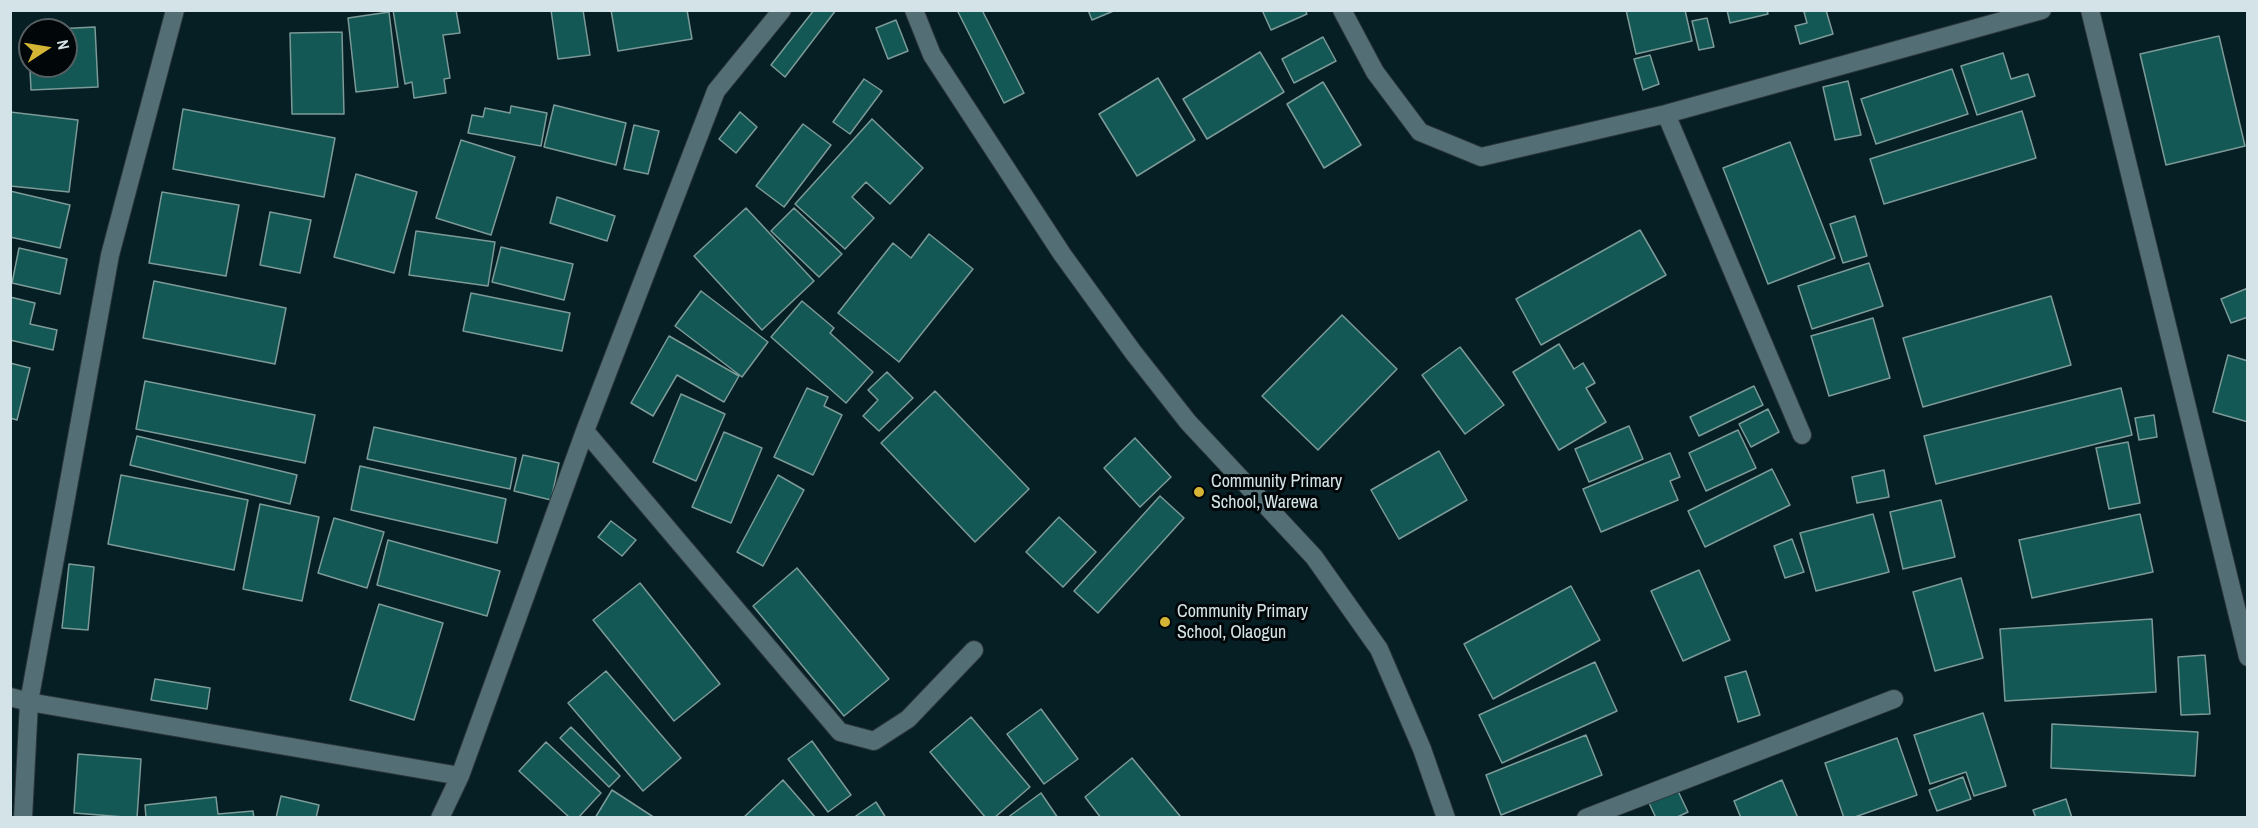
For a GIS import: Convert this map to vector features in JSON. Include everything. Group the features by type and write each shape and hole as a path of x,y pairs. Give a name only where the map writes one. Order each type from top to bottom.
{"street":[{"path":"23,818 29,702 110,255 175,10"},
{"path":"440,818 460,776 585,431 716,91 782,10"},
{"path":"914,10 933,55 1062,254 1133,352 1188,422 1314,557 1379,649 1422,750 1446,818"},
{"path":"1342,10 1375,72 1420,132 1481,156 1666,114 2042,10"},
{"path":"2090,10 2247,657"},
{"path":"1666,114 1802,435"},
{"path":"585,431 840,732 874,741 908,719 974,650"},
{"path":"10,697 460,776"},
{"path":"1586,818 1894,699"}],"building":[{"path":"393,10 456,10 460,33 443,35 450,78 444,79 446,93 414,98 412,82 405,84"},
{"path":"551,10 583,10 590,55 558,59"},
{"path":"611,10 687,10 692,39 618,51"},
{"path":"814,10 836,10 785,77 771,65"},
{"path":"957,10 982,10 1024,93 1004,103"},
{"path":"1088,10 1116,10 1092,20"},
{"path":"1262,10 1305,10 1307,14 1271,30"},
{"path":"1626,10 1685,10 1692,41 1636,54"},
{"path":"1727,10 1767,10 1768,14 1730,23"},
{"path":"1826,10 1833,34 1800,44 1795,26 1807,23 1804,12"},
{"path":"389,12 398,87 356,92 348,18"},
{"path":"1707,18 1714,47 1699,50 1692,21"},
{"path":"896,20 908,51 888,59 876,28"},
{"path":"95,27 98,87 31,90 30,78 78,78 78,28"},
{"path":"342,32 344,114 292,114 290,33"},
{"path":"2219,36 2245,146 2166,165 2140,54"},
{"path":"1323,37 1336,61 1294,83 1282,59"},
{"path":"1260,52 1284,92 1207,139 1183,99"},
{"path":"2003,53 2011,79 2028,74 2035,96 1977,115 1961,66"},
{"path":"1650,55 1659,84 1643,90 1634,59"},
{"path":"1952,69 1968,114 1876,144 1861,99"},
{"path":"1158,78 1195,140 1137,176 1099,114"},
{"path":"864,79 882,91 850,134 833,122"},
{"path":"1848,81 1861,135 1835,140 1823,87"},
{"path":"1323,82 1361,145 1324,168 1287,104"},
{"path":"554,105 626,123 616,165 544,147"},
{"path":"511,106 547,113 541,146 468,133 472,115 483,117 485,108 510,113"},
{"path":"183,109 335,138 324,197 173,169"},
{"path":"2022,111 2036,158 1884,204 1870,159"},
{"path":"10,112 78,120 69,192 10,186"},
{"path":"740,112 757,127 736,153 719,139"},
{"path":"872,119 923,168 890,204 866,182 852,197 874,218 845,249 795,204"},
{"path":"803,124 831,145 784,207 756,186"},
{"path":"634,125 659,131 648,174 624,169"},
{"path":"461,140 515,157 491,235 436,218"},
{"path":"1790,142 1835,258 1768,284 1723,168"},
{"path":"356,174 417,192 394,273 334,257"},
{"path":"10,191 70,205 60,248 10,237"},
{"path":"162,192 239,205 226,276 149,263"},
{"path":"557,197 615,216 607,241 550,223"},
{"path":"746,208 814,281 762,330 694,256"},
{"path":"794,208 842,254 819,277 771,231"},
{"path":"270,212 311,220 300,273 260,265"},
{"path":"1855,216 1867,256 1843,263 1830,224"},
{"path":"1640,230 1666,275 1541,345 1516,299"},
{"path":"416,231 495,242 488,286 409,275"},
{"path":"929,234 973,269 899,362 838,313 893,243 911,258"},
{"path":"501,247 573,264 564,300 492,282"},
{"path":"19,248 67,259 60,294 12,283"},
{"path":"1869,263 1883,306 1812,329 1798,286"},
{"path":"154,281 286,308 275,364 143,338"},
{"path":"2248,288 2248,317 2231,323 2221,299"},
{"path":"701,291 768,342 742,377 675,326"},
{"path":"471,293 570,313 562,351 463,331"},
{"path":"2051,296 2071,365 1923,407 1903,338"},
{"path":"10,297 35,303 30,324 57,330 53,350 10,340"},
{"path":"802,301 834,328 830,333 873,372 846,403 771,337"},
{"path":"1342,315 1397,369 1318,450 1262,396"},
{"path":"1873,318 1890,378 1829,396 1811,336"},
{"path":"669,336 739,376 724,402 677,375 653,416 631,403"},
{"path":"1559,344 1574,369 1583,363 1595,383 1586,388 1606,422 1559,450 1513,372"},
{"path":"1460,347 1504,405 1465,434 1422,375"},
{"path":"2228,355 2248,361 2248,422 2213,412"},
{"path":"10,363 30,368 17,420 10,418"},
{"path":"887,372 913,398 879,431 863,416 878,400 868,390"},
{"path":"145,381 315,415 305,463 136,429"},
{"path":"1754,386 1763,405 1699,436 1690,417"},
{"path":"807,388 828,397 824,406 842,415 813,475 774,457"},
{"path":"2121,388 2132,435 1936,484 1924,436"},
{"path":"935,391 1029,489 975,542 881,443"},
{"path":"681,394 725,414 696,481 653,462"},
{"path":"1768,409 1779,432 1751,447 1739,424"},
{"path":"2154,415 2157,437 2139,440 2135,418"},
{"path":"1629,426 1643,459 1589,482 1575,449"},
{"path":"374,427 516,458 510,489 367,459"},
{"path":"1738,430 1756,468 1706,491 1689,453"},
{"path":"724,432 762,448 731,523 692,507"},
{"path":"137,436 297,475 290,504 130,465"},
{"path":"1135,438 1171,477 1140,507 1104,468"},
{"path":"2128,442 2140,503 2109,509 2096,448"},
{"path":"1439,451 1467,500 1399,539 1371,490"},
{"path":"1670,453 1680,477 1670,481 1678,500 1601,532 1583,489"},
{"path":"523,455 559,463 551,500 514,491"},
{"path":"360,466 506,499 497,543 351,510"},
{"path":"1772,469 1790,505 1705,547 1688,511"},
{"path":"1884,470 1889,497 1857,503 1852,477"},
{"path":"121,475 248,500 234,570 108,544"},
{"path":"778,475 804,490 763,566 737,552"},
{"path":"1160,496 1184,518 1098,613 1074,591"},
{"path":"1941,500 1955,557 1903,569 1890,512"},
{"path":"260,504 319,517 302,601 243,589"},
{"path":"1873,514 1889,572 1816,591 1800,533"},
{"path":"2140,514 2153,572 2032,598 2019,540"},
{"path":"1059,517 1096,552 1063,587 1026,552"},
{"path":"334,518 384,532 367,588 318,573"},
{"path":"611,521 636,540 622,556 598,537"},
{"path":"1792,539 1804,572 1785,578 1774,546"},
{"path":"388,540 500,571 487,616 377,585"},
{"path":"69,564 94,567 88,630 62,628"},
{"path":"797,568 889,679 844,716 753,606"},
{"path":"1699,570 1730,640 1683,661 1651,591"},
{"path":"1961,578 1983,658 1935,671 1913,592"},
{"path":"640,583 720,684 674,721 593,620"},
{"path":"1571,586 1600,640 1493,699 1464,644"},
{"path":"379,604 443,623 414,720 350,700"},
{"path":"2152,619 2156,692 2005,701 2000,629"},
{"path":"2205,655 2210,714 2181,715 2178,657"},
{"path":"1595,662 1617,711 1502,763 1479,715"},
{"path":"606,671 681,758 643,791 568,703"},
{"path":"1746,671 1760,715 1738,722 1725,677"},
{"path":"155,679 210,688 207,709 151,700"},
{"path":"1041,709 1078,759 1044,784 1007,734"},
{"path":"1983,713 2006,786 1974,796 1966,772 1930,784 1914,735"},
{"path":"971,717 1030,787 994,818 986,818 930,752"},
{"path":"2052,724 2198,732 2195,776 2051,768"},
{"path":"571,727 620,776 609,787 560,738"},
{"path":"1586,735 1602,775 1501,815 1486,775"},
{"path":"1897,738 1917,795 1852,818 1844,818 1825,763"},
{"path":"812,741 851,795 828,812 788,759"},
{"path":"546,742 601,793 578,818 570,818 519,771"},
{"path":"78,754 141,759 137,818 74,813"},
{"path":"1132,758 1180,816 1178,818 1101,818 1085,797"},
{"path":"1963,777 1971,799 1937,811 1929,790"},
{"path":"783,780 816,818 743,818"},
{"path":"1782,780 1798,818 1741,818 1734,801"},
{"path":"1677,789 1688,812 1675,818 1656,818 1649,803"},
{"path":"612,790 655,818 595,818"},
{"path":"1041,793 1058,818 1007,818"},
{"path":"281,796 319,805 316,818 276,818"},
{"path":"216,797 218,814 253,811 254,818 146,818 145,805"},
{"path":"2066,799 2072,818 2036,818 2033,810"},
{"path":"876,802 886,818 853,818"}],"place":[{"name":"Community Primary School, Warewa","path":"1199,492"},
{"name":"Community Primary School, Olaogun","path":"1165,622"}]}
